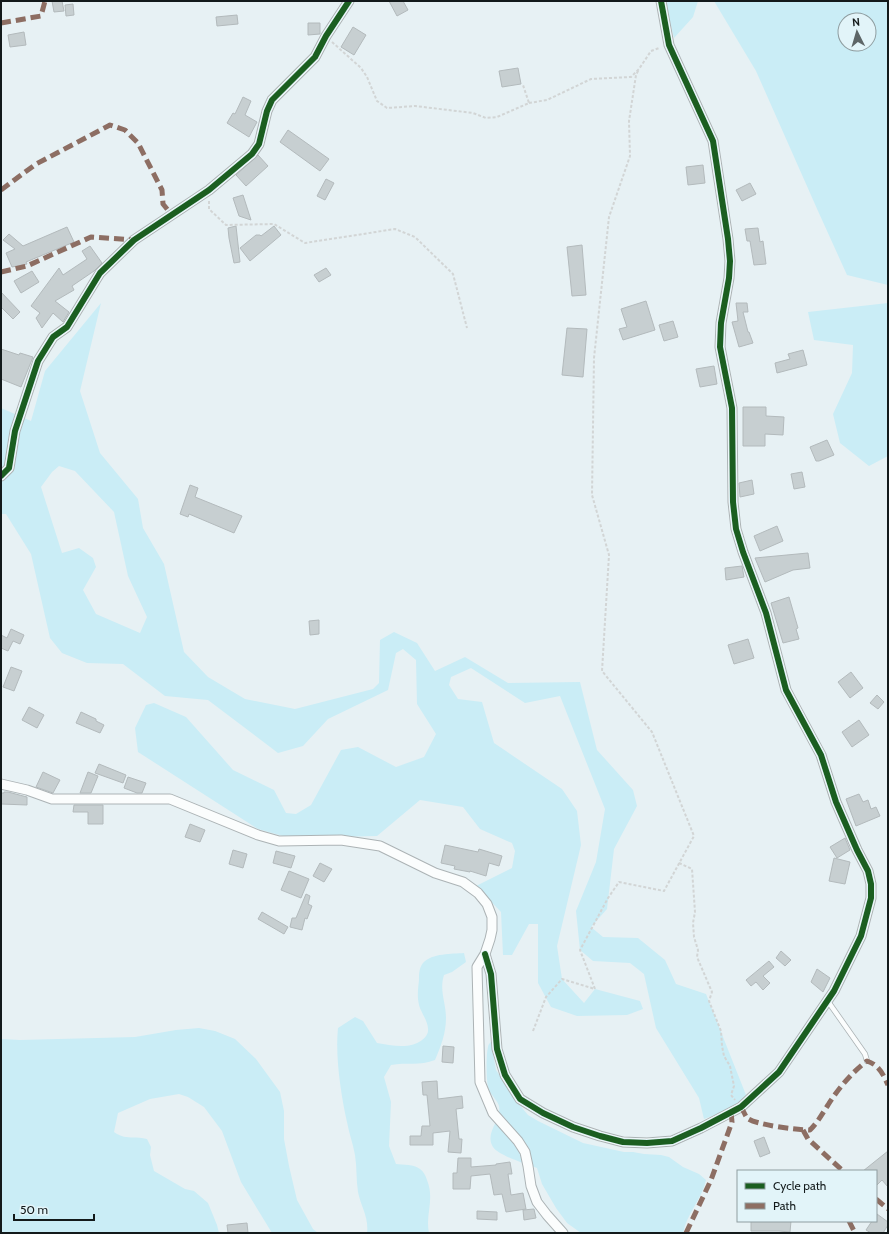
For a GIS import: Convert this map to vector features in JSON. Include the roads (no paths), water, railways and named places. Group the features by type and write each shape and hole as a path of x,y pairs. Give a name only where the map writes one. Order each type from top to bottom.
{"street":[{"path":"1,476 9,468 15,431 38,361 53,337 66,326 100,273 134,240 210,190 252,154 259,144 267,111 272,100 314,57 326,36 350,1"},
{"path":"485,954 491,974 497,1049 505,1076 520,1099 543,1113 573,1127 600,1136 623,1142 647,1143 672,1141 741,1107 779,1072 834,991 861,936 871,898 871,884 868,871 836,802 821,755 786,690 766,613 736,529 733,502 732,408 720,347 720,323 729,278 730,261 728,239 713,141 669,45 660,1"},
{"path":"1,784 27,790 52,799 170,799 258,836 279,841 341,840 380,846 435,873 463,882 478,894 487,904 492,917 490,939 485,954 476,967 480,1082 493,1114 525,1152 531,1186 537,1202 563,1233"}],"lane":[{"path":"827,1000 865,1054 867,1062"}]}
